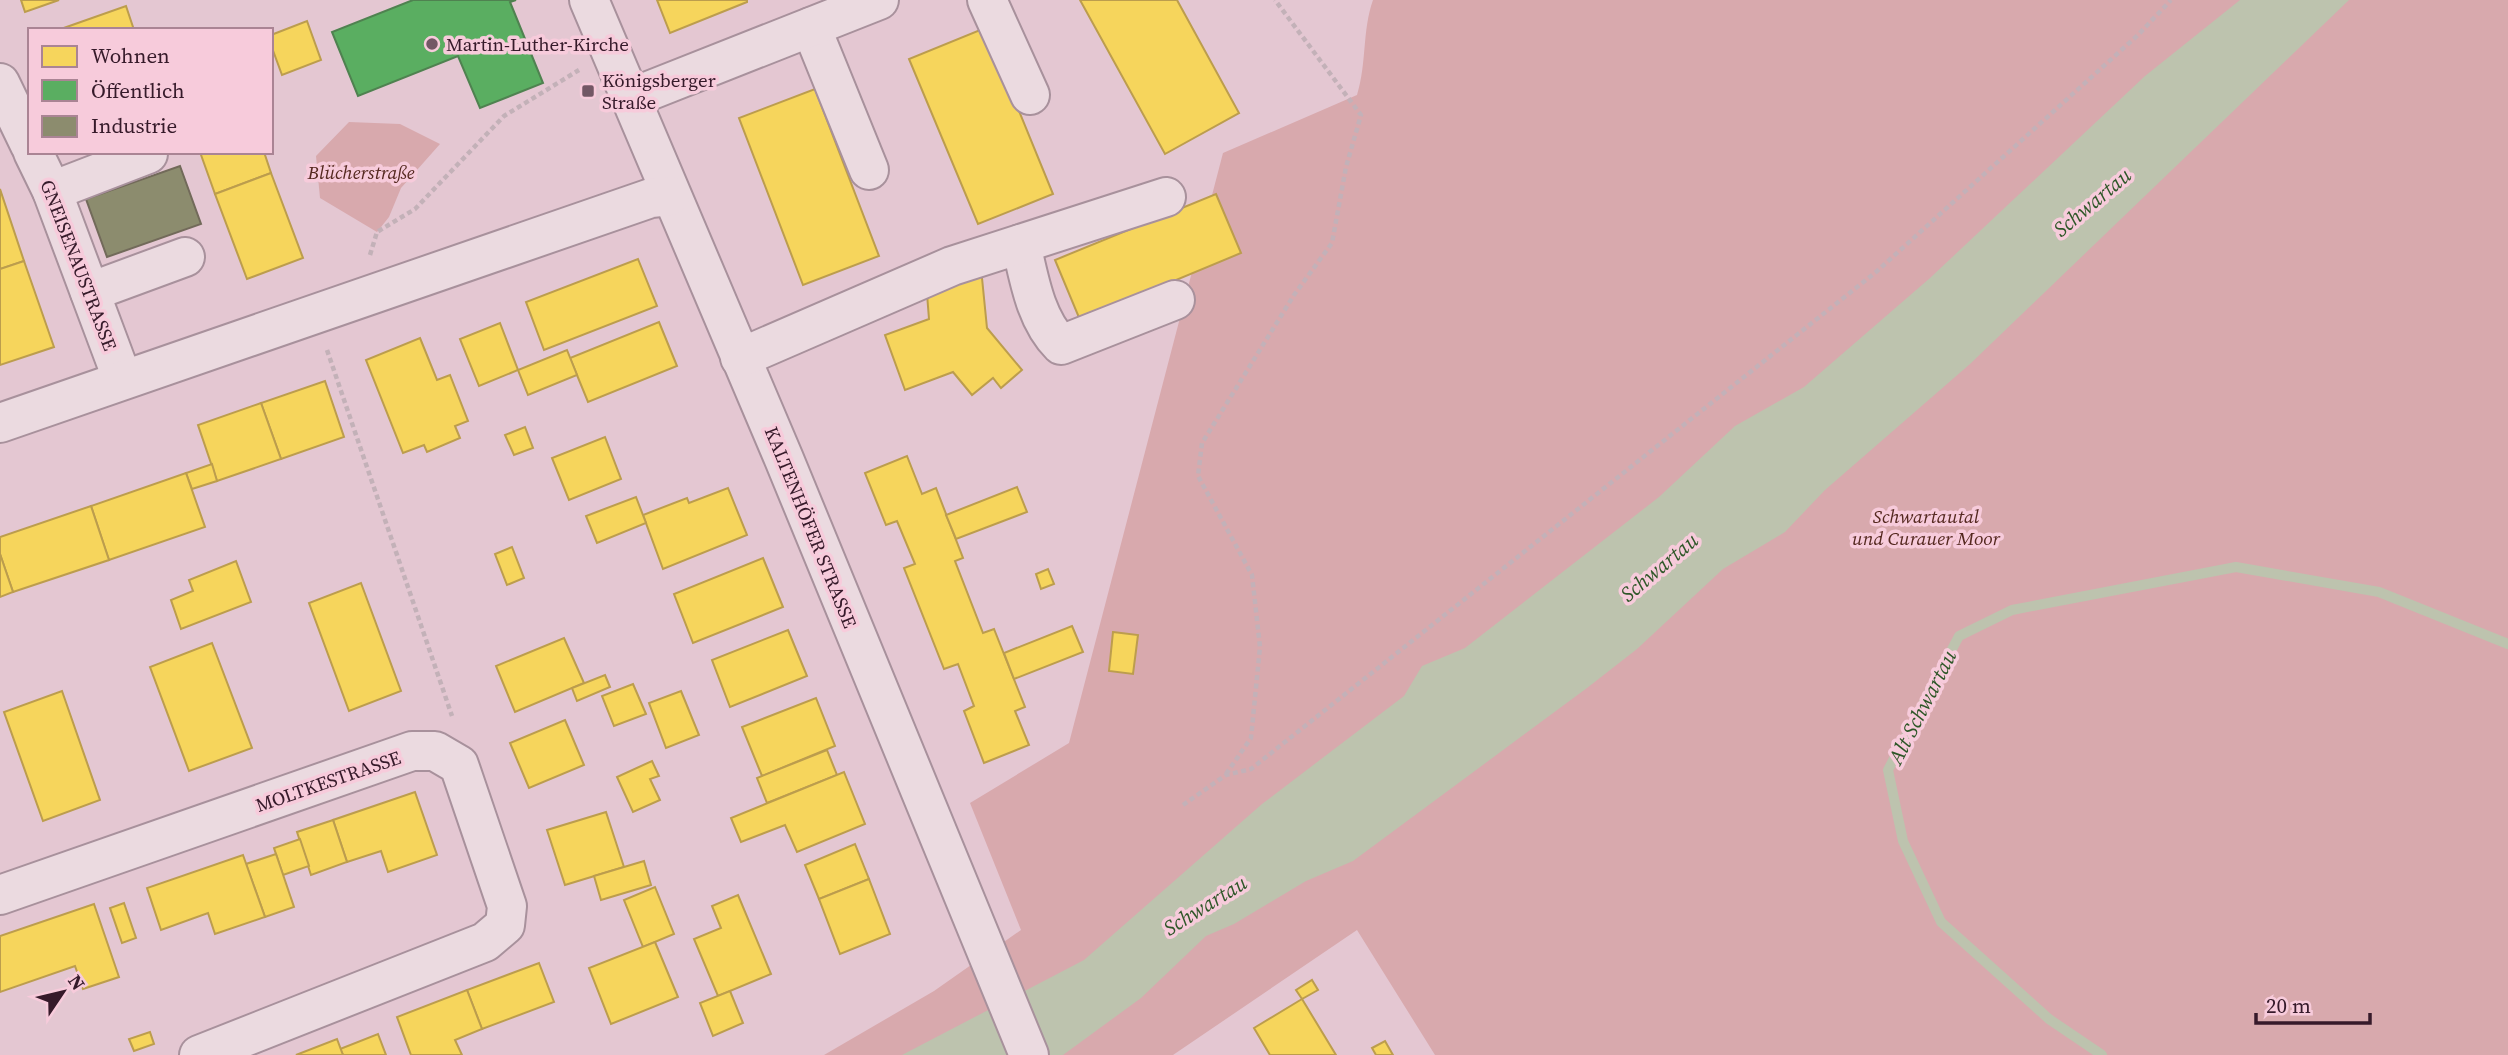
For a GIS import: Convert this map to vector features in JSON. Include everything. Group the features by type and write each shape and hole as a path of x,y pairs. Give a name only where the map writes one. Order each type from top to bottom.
{"street":[{"name":"KALTENHÖFER STRASSE","path":"589,0 1029,1055"},
{"path":"631,98 879,0"},
{"path":"987,0 1030,95"},
{"path":"811,27 869,170"},
{"path":"0,83 28,141"},
{"name":"GNEISENAUSTRASSE","path":"34,154 52,191 122,378"},
{"path":"52,191 145,154"},
{"path":"0,423 122,378 652,198 670,196"},
{"path":"740,358 952,266 1166,197"},
{"path":"1021,244 1033,294 1050,334 1061,345 1175,300"},
{"path":"90,292 185,257"},
{"name":"MOLTKESTRASSE","path":"0,895 412,751 435,751 459,765"},
{"path":"199,1055 485,942 505,925 507,906 459,765"}],"path":[{"path":"1183,805 1226,775 1251,738 1260,647 1252,575 1198,476 1202,443 1294,295 1332,243 1346,167 1361,115 1275,0"},
{"path":"1226,775 1251,769 1875,272 2138,35 2171,0"},
{"path":"355,299 377,232 415,209 504,116 610,51"},
{"path":"314,313 451,708 459,765"}],"green space":[{"name":"Schwartautal und Curauer Moor","path":"1373,0 2508,0 2508,1055 1435,1055 1357,930 1173,1055 824,1055 934,991 1021,930 970,803 1069,743 1223,153 1357,95"},
{"name":"Blücherstraße","path":"349,122 400,124 440,144 401,188 389,217 377,232 320,198 316,156"}],"water":[{"name":"Schwartau","path":"2240,0 2349,0 1970,364 1825,490 1785,532 1723,569 1637,649 1353,861 1306,881 1234,924 1206,936 1141,998 1063,1055 902,1055 1084,960 1262,804 1404,696 1422,666 1465,648 1659,497 1735,426 1804,387 1930,278 2145,76"}],"building: Wohnen":[{"path":"21,0 59,0 25,12"},
{"path":"657,0 747,0 747,2 670,33"},
{"path":"1080,0 1177,0 1239,113 1165,154"},
{"path":"126,6 133,28 64,28"},
{"path":"307,21 321,60 282,75 273,50 273,34"},
{"path":"985,28 1053,194 978,224 909,59"},
{"path":"815,89 879,256 803,285 739,118"},
{"path":"201,154 265,154 271,173 215,194"},
{"path":"271,173 303,258 247,279 215,194"},
{"path":"0,189 24,261 0,269"},
{"path":"1216,194 1241,253 1080,320 1055,260"},
{"path":"638,259 657,306 544,350 526,302"},
{"path":"24,261 54,347 0,365 0,269"},
{"path":"981,268 987,328 1022,370 1001,388 993,378 972,395 953,372 905,390 885,335 929,319 926,281"},
{"path":"659,322 677,366 588,402 570,358"},
{"path":"500,323 518,370 479,386 460,339"},
{"path":"420,338 437,380 450,375 468,421 455,426 460,438 427,452 424,445 403,453 366,360"},
{"path":"567,350 577,375 528,395 518,370"},
{"path":"325,381 344,437 281,459 261,403"},
{"path":"261,403 281,459 217,481 198,425"},
{"path":"525,427 533,448 514,455 505,435"},
{"path":"605,437 621,479 569,500 552,458"},
{"path":"907,456 922,494 936,488 963,558 955,561 983,633 994,629 1025,707 1015,711 1029,745 984,763 964,711 974,706 958,664 944,669 904,568 915,564 897,521 886,525 865,473"},
{"path":"212,464 217,481 192,489 186,473"},
{"path":"186,473 205,527 109,560 91,506"},
{"path":"1017,487 1027,512 956,539 946,515"},
{"path":"728,488 747,535 663,569 643,515 687,498 689,503"},
{"path":"636,497 646,523 597,543 586,516"},
{"path":"91,506 109,560 13,592 0,554 0,537"},
{"path":"512,547 524,578 507,585 495,554"},
{"path":"0,554 13,592 0,597"},
{"path":"763,558 783,607 693,643 674,594"},
{"path":"236,561 251,602 181,629 171,600 193,591 189,580"},
{"path":"1048,569 1054,584 1041,589 1036,574"},
{"path":"361,583 401,691 349,711 309,603"},
{"path":"1072,626 1083,652 1014,679 1004,653"},
{"path":"788,630 807,676 730,707 712,660"},
{"path":"1113,632 1138,635 1133,674 1109,671"},
{"path":"564,638 584,683 515,712 496,666"},
{"path":"212,643 252,748 189,771 150,667"},
{"path":"605,675 610,687 577,701 572,688"},
{"path":"633,684 646,714 614,726 602,696"},
{"path":"62,691 100,800 43,821 4,712"},
{"path":"681,691 699,735 666,748 649,703"},
{"path":"816,698 835,746 762,776 742,727"},
{"path":"565,720 584,765 529,788 510,743"},
{"path":"827,750 837,775 767,803 757,778"},
{"path":"652,761 659,776 650,779 660,800 633,812 617,777"},
{"path":"844,772 865,824 797,852 785,825 741,842 731,818"},
{"path":"415,792 437,855 388,872 381,851 347,862 333,820"},
{"path":"606,812 624,867 565,885 547,830"},
{"path":"333,820 347,862 311,875 297,832"},
{"path":"300,839 309,866 283,875 274,848"},
{"path":"855,844 869,879 819,899 805,865"},
{"path":"276,854 294,907 265,917 246,864"},
{"path":"243,855 265,917 215,934 208,913 161,930 147,888"},
{"path":"644,861 651,885 601,900 594,876"},
{"path":"869,879 890,934 840,954 819,899"},
{"path":"655,887 674,934 643,947 624,900"},
{"path":"738,895 771,974 718,996 694,939 721,928 712,906"},
{"path":"124,903 136,938 122,943 110,908"},
{"path":"94,904 119,977 83,989 75,966 0,992 0,936"},
{"path":"655,942 678,997 611,1024 589,968"},
{"path":"539,963 554,1002 482,1029 467,990"},
{"path":"1312,980 1318,990 1302,999 1296,990"},
{"path":"467,990 482,1029 455,1040 462,1055 411,1055 397,1017"},
{"path":"730,991 743,1023 713,1036 700,1003"},
{"path":"1302,999 1336,1055 1270,1055 1254,1028"},
{"path":"150,1032 154,1044 134,1051 129,1039"},
{"path":"378,1034 386,1055 343,1055 340,1049"},
{"path":"337,1039 343,1055 296,1055"},
{"path":"1385,1041 1393,1055 1376,1055 1372,1048"}],"building: Öffentlich":[{"name":"Martin-Luther-Kirche","path":"413,0 516,0 510,2 543,83 480,108 458,56 358,96 332,32"}],"building: Industrie":[{"path":"180,166 201,224 107,257 86,199"}],"waterway":[{"name":"Alt Schwartau","path":"2102,1055 2049,1019 1941,922 1903,841 1888,770 1959,636 2012,610 2236,567 2379,592 2508,644"}],"place":[{"name":"Martin-Luther-Kirche","path":"432,44"},
{"name":"Königsberger Straße","path":"588,91"}]}
